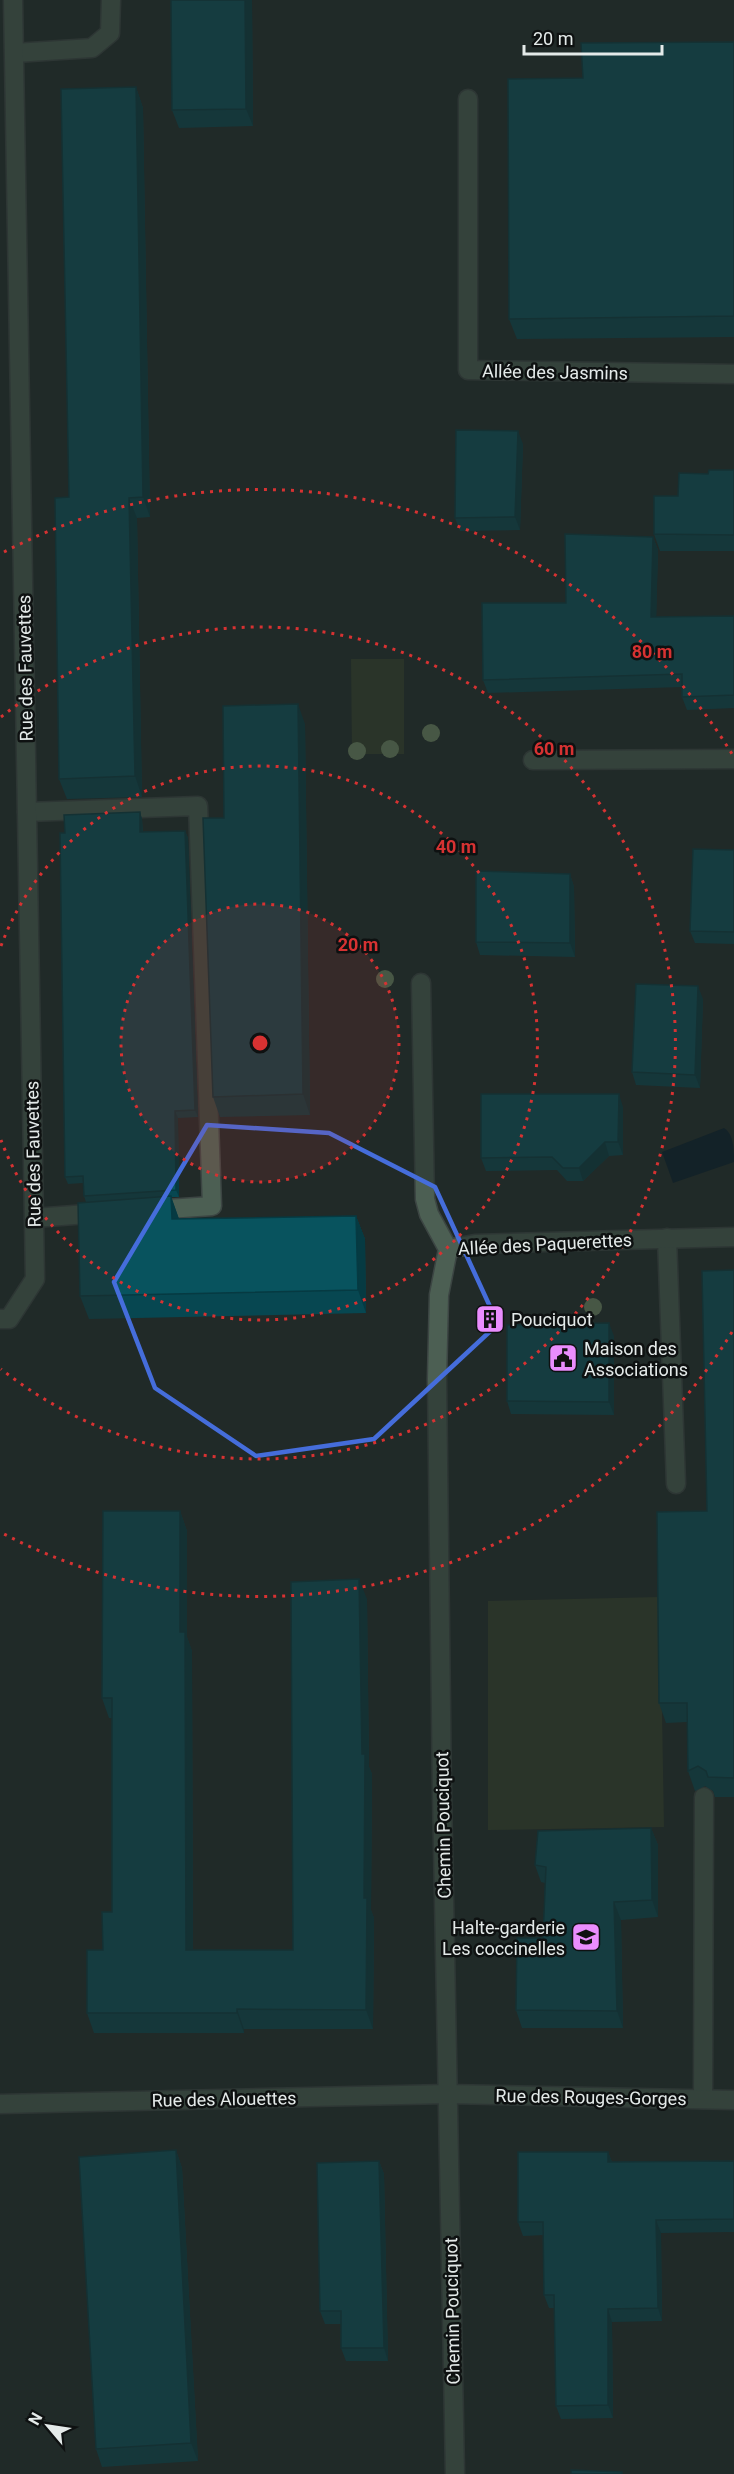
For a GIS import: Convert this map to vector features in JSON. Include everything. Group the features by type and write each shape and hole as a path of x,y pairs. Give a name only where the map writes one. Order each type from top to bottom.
{"street":[{"name":"Rue des Fauvettes","path":"0,1319 9,1319 34,1279 14,0"},
{"path":"15,53 92,48 110,33 111,0"},
{"name":"Allée des Jasmins","path":"468,99 468,370 734,374"},
{"path":"532,760 734,759"},
{"path":"27,812 198,806 212,1206 141,1211"},
{"name":"Allée des Paquerettes","path":"421,983 425,1199 429,1214 448,1250 475,1244 734,1237"},
{"path":"34,1218 117,1212"},
{"path":"667,1238 676,1484"},
{"name":"Chemin Pouciquot","path":"448,1250 439,1295 437,1379 454,2474"},
{"path":"703,2099 704,1797"},
{"name":"Rue des Rouges-Gorges","path":"447,2094 734,2100"},
{"name":"Rue des Alouettes","path":"0,2104 447,2094"}],"highlighted area":[{"path":"207,1125 329,1133 435,1187 498,1324 374,1439 256,1456 155,1388 114,1282"}],"green space":[{"path":"351,659 404,659 404,754 352,754"},
{"path":"660,1597 664,1827 488,1830 488,1601"}],"water":[{"path":"724,1128 732,1138 734,1162 673,1183 662,1152"}],"building":[{"path":"171,0 245,0 246,109 172,110"},
{"path":"734,42 734,316 509,319 508,79 583,78 581,43"},
{"path":"136,87 143,497 129,498 135,776 59,779 55,498 69,497 61,89"},
{"path":"456,430 518,431 515,517 455,518"},
{"path":"709,470 734,470 734,535 654,534 654,496 678,496 679,473 708,474"},
{"path":"565,534 653,537 651,617 734,616 734,695 682,697 682,674 483,680 482,603 566,603"},
{"path":"298,704 303,1094 213,1097 203,818 224,818 223,706"},
{"path":"140,812 140,832 185,831 195,1110 175,1111 176,1190 84,1196 83,1176 65,1177 60,833 65,833 64,815"},
{"path":"693,849 734,850 734,932 690,931"},
{"path":"476,871 570,874 570,943 476,942"},
{"path":"636,984 698,986 695,1075 632,1072"},
{"path":"481,1094 619,1094 618,1142 605,1142 579,1168 563,1168 552,1157 481,1158"},
{"path":"171,1196 172,1219 356,1216 358,1290 80,1296 78,1203"},
{"path":"734,1270 734,1778 708,1777 706,1771 698,1766 688,1771 687,1703 659,1703 657,1512 707,1511 702,1271"},
{"name":"Maison des Associations","path":"609,1323 609,1402 507,1401 507,1325"},
{"path":"103,1511 180,1511 180,1632 185,1632 186,1950 293,1950 291,1582 359,1579 362,1754 365,1754 366,2010 237,2009 237,2013 87,2013 87,1950 103,1950 102,1912 112,1912 112,1698 102,1698"},
{"name":"Halte-garderie Les coccinelles","path":"651,1828 652,1900 614,1902 617,2011 516,2010 517,1938 543,1938 546,1867 535,1865 538,1831"},
{"path":"176,2150 191,2443 96,2449 79,2157"},
{"path":"518,2152 608,2152 608,2162 734,2161 734,2219 656,2220 658,2308 608,2309 608,2405 556,2406 554,2295 544,2295 543,2222 518,2222"},
{"path":"379,2161 384,2348 341,2348 341,2311 320,2311 317,2163"},
{"path":"571,2470 622,2472 622,2474 571,2474"}],"place":[{"name":"Pouciquot","path":"490,1319"},
{"name":"Maison des Associations","path":"563,1358"},
{"name":"Halte-garderie Les coccinelles","path":"586,1937"}]}
